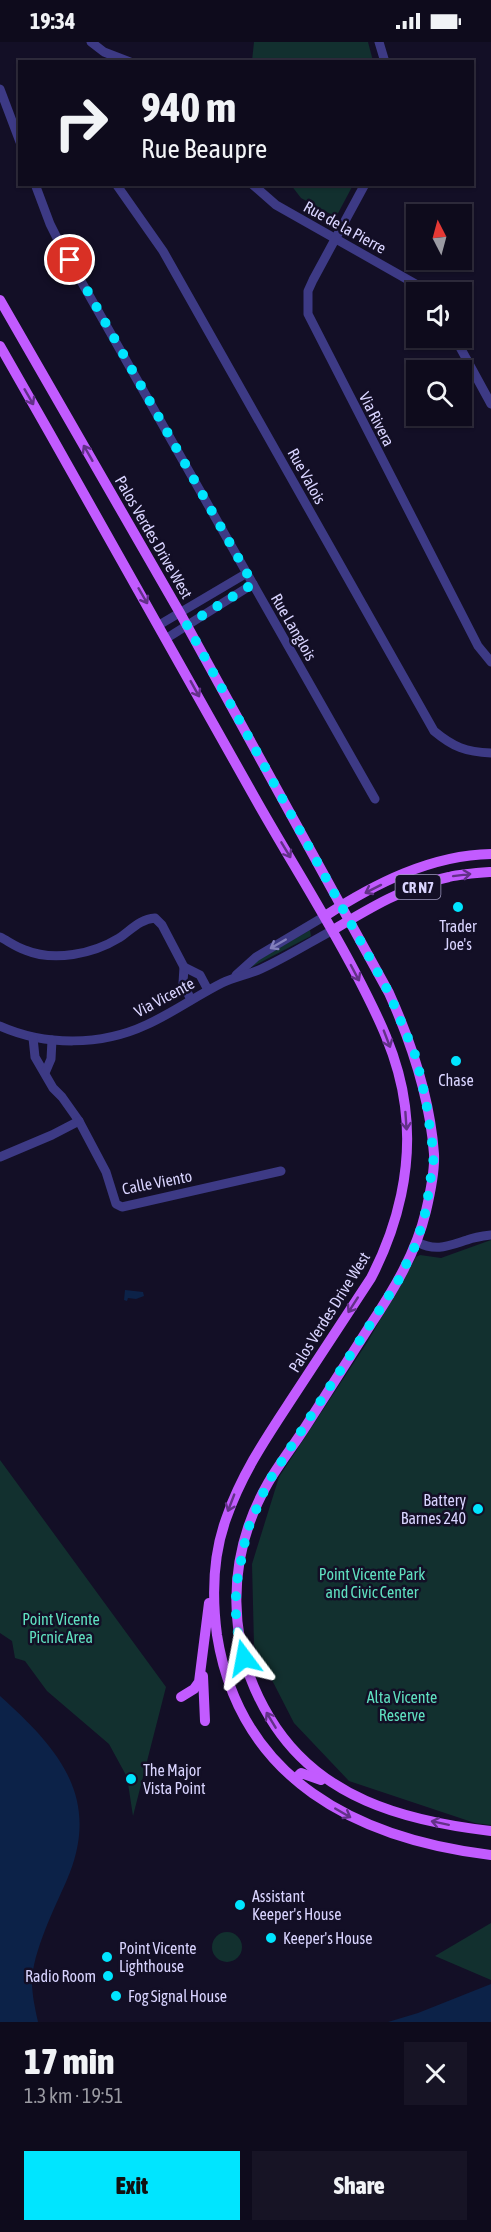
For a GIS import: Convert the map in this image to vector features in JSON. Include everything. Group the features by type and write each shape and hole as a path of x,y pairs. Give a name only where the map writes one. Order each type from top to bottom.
{"main road":[{"name":"Palos Verdes Drive West","path":"0,300 187,625 342,905 389,993 416,1057 426,1101 434,1156 426,1210 417,1242 397,1283 267,1484 247,1531 236,1586 239,1644 259,1700 277,1729 308,1766 344,1791"},
{"name":"Palos Verdes Drive West","path":"0,346 256,799 333,930 377,1015 396,1064 405,1106 407,1131 404,1177 400,1204 383,1255 371,1278 255,1456 235,1493 216,1552 214,1616 225,1672 249,1726 272,1756 295,1779 324,1802 380,1831 460,1851 491,1855"},
{"name":"CR N7","path":"325,916 404,872 458,857 491,854"},
{"name":"CR N7","path":"333,930 403,893 428,883 448,877 491,872"},
{"path":"181,1696 194,1689 199,1682 216,1552"},
{"path":"202,1666 205,1721"},
{"path":"295,1779 301,1773 307,1774 390,1811 462,1828 491,1831"}],"street":[{"path":"91,42 104,52 125,60"},
{"path":"379,42 384,60"},
{"path":"0,89 18,137"},
{"name":"Rue Langlois","path":"37,186 50,224 60,244 375,799"},
{"name":"Rue Valois","path":"117,186 164,251 434,731 451,744 466,750 491,753"},
{"name":"Rue de la Pierre","path":"254,186 276,206 411,282"},
{"name":"Via Rivera","path":"364,186 308,291 308,314 478,646 491,662"},
{"path":"460,348 491,404"},
{"path":"159,625 247,573"},
{"path":"167,638 253,584"},
{"name":"Via Vicente","path":"234,977 255,957 325,916"},
{"path":"0,937 24,950 39,954 70,954 101,946 117,939 145,919 155,918 162,925 184,967 183,983 191,1000"},
{"name":"Via Vicente","path":"0,1026 33,1038 52,1040 92,1040 120,1035 144,1027 208,990 234,977 258,970 333,930"},
{"path":"184,967 200,975 208,990"},
{"name":"Calle Viento","path":"33,1038 35,1057 52,1088 62,1097 79,1121 106,1172 116,1204 122,1207 281,1171"},
{"path":"45,1072 51,1059 52,1040"},
{"path":"0,1157 79,1121"},
{"path":"417,1242 427,1247 440,1249 491,1234"}],"green space":[{"path":"254,42 368,42 373,60 252,60"},
{"path":"292,186 352,186 336,217 301,198"},
{"path":"310,930 311,936 248,969 246,967"},
{"name":"Alta Vicente Reserve","path":"491,1240 491,1825 475,1823 349,1781 294,1723 254,1645 252,1564 279,1477 368,1341 416,1257 420,1255 441,1258"},
{"name":"Point Vicente Picnic Area","path":"0,1460 166,1687 133,1816 127,1777 109,1744 47,1691 25,1661 15,1658 12,1641 0,1633"},
{"path":"491,1923 491,1980 435,1956"},
{"path":"227,1932 238,1936 242,1947 238,1958 227,1962 216,1958 212,1947 216,1936"}],"water":[{"path":"125,1290 143,1292 144,1296 136,1299 128,1298 127,1301 124,1300"},
{"path":"0,1696 57,1756 69,1778 77,1801 80,1825 76,1852 45,1931 33,1970 34,2002 38,2022 0,2022"},
{"path":"491,1984 491,2022 388,2022 418,2013"}],"place":[{"name":"Trader Joe's","path":"458,907"},
{"name":"Chase","path":"456,1061"},
{"name":"Battery Barnes 240","path":"478,1509"},
{"name":"The Major Vista Point","path":"131,1779"},
{"name":"Assistant Keeper's House","path":"240,1905"},
{"name":"Keeper's House","path":"271,1938"},
{"name":"Point Vicente Lighthouse","path":"107,1957"},
{"name":"Radio Room","path":"108,1976"},
{"name":"Fog Signal House","path":"116,1996"}],"route":[{"path":"70,260 253,584 187,625 350,920 406,1029 416,1057 426,1101 434,1156 426,1210 417,1242 397,1283 267,1484 247,1531 236,1586 239,1644 244,1658"}],"park label":[{"name":"Point Vicente Park and Civic Center","path":"372,1583"}]}
